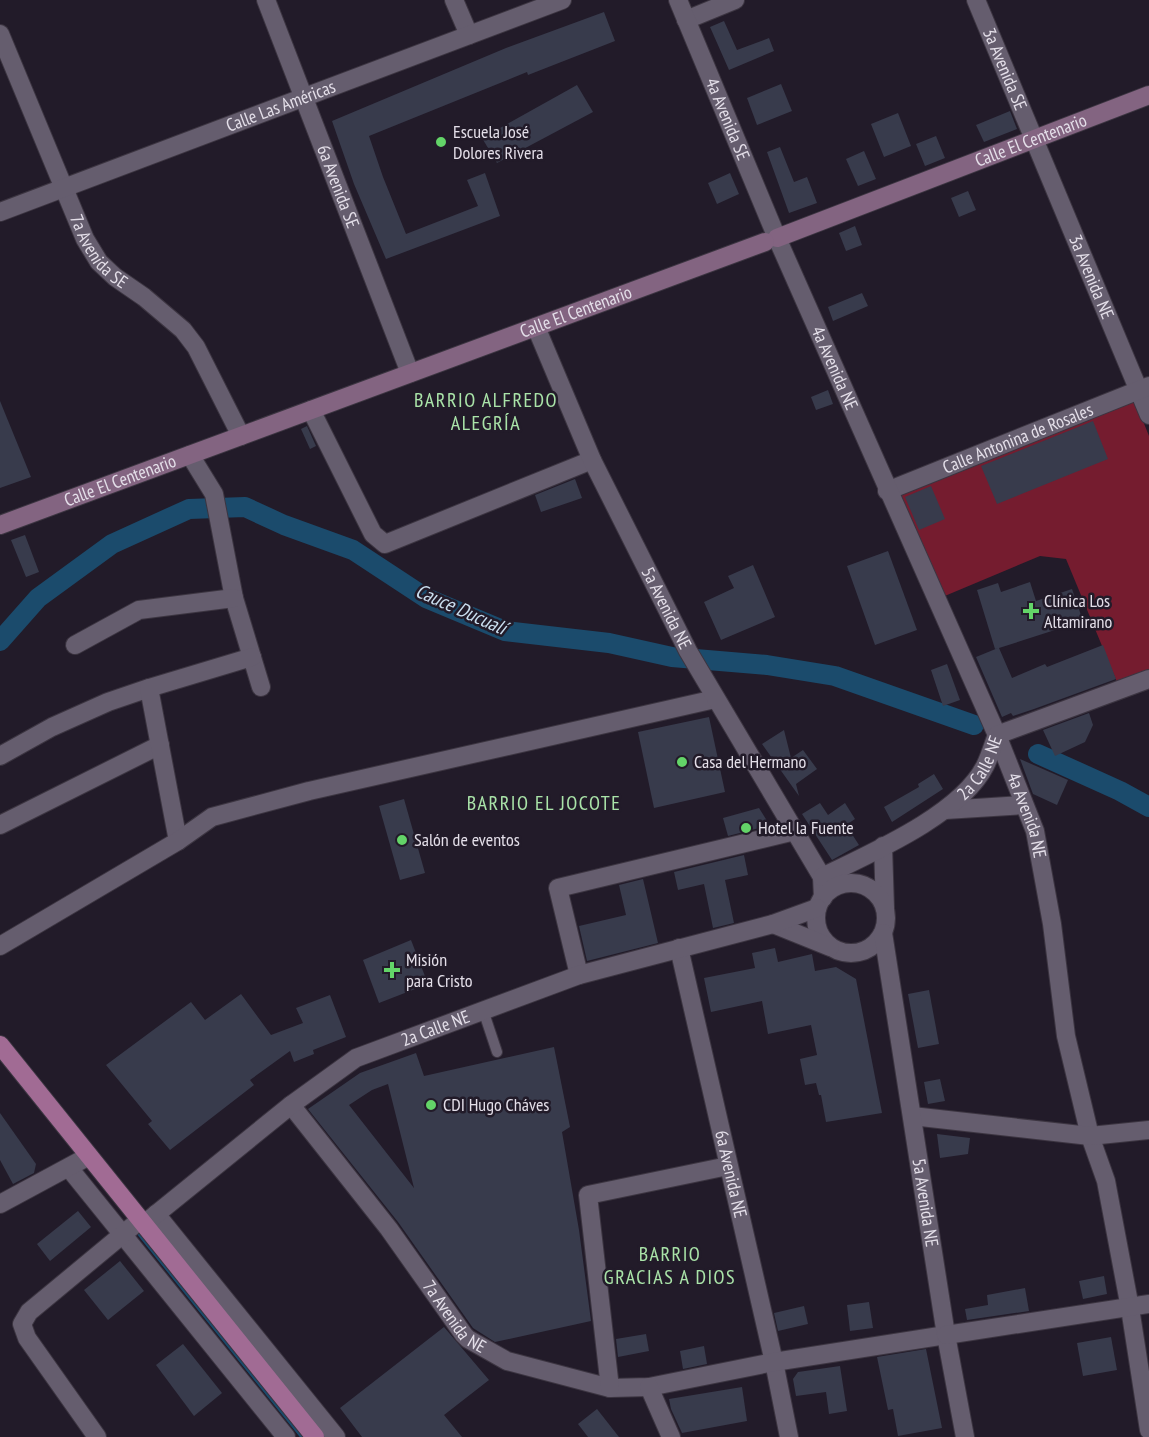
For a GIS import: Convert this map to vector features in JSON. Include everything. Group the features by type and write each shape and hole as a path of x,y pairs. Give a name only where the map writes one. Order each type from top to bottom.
{"main road":[{"name":"Calle El Centenario","path":"0,525 771,240 1149,94"},
{"path":"0,1047 89,1156 147,1219 315,1437"}],"street":[{"name":"6a Avenida SE","path":"266,0 410,373"},
{"path":"454,0 469,35"},
{"name":"Calle Las Américas","path":"0,212 562,0"},
{"name":"4a Avenida SE","path":"678,0 771,240"},
{"path":"686,20 735,0"},
{"name":"3a Avenida SE","path":"976,0 1035,138"},
{"name":"7a Avenida SE","path":"0,34 85,239 99,262 115,277 144,297 183,330 196,347 241,436"},
{"name":"3a Avenida NE","path":"1035,138 1144,388 1149,415"},
{"name":"4a Avenida NE","path":"771,240 997,735 1035,831 1052,924 1066,1036 1090,1136 1106,1181 1130,1308 1149,1430"},
{"name":"5a Avenida NE","path":"536,327 592,460 688,651 822,877"},
{"name":"Calle Antonina de Rosales","path":"887,491 1144,388"},
{"path":"311,410 373,534 385,544 592,460"},
{"path":"190,455 214,494 234,598 261,687"},
{"path":"75,645 139,610 234,598"},
{"path":"0,756 51,727 108,702 252,657"},
{"name":"2a Calle NE","path":"884,846 945,810 970,787 985,766 997,735 1149,679"},
{"path":"149,688 178,841"},
{"path":"0,946 178,841 212,817 624,718 716,699"},
{"path":"0,825 160,745"},
{"path":"945,810 1024,805"},
{"path":"579,975 558,888 795,831"},
{"path":"822,877 884,846"},
{"path":"820,903 831,889 847,884 884,846"},
{"path":"855,953 876,943 883,933 886,922 884,846"},
{"path":"822,877 847,884 864,885 881,900 885,910"},
{"path":"822,877 816,920 818,931 824,941 833,948"},
{"name":"2a Calle NE","path":"97,1437 27,1338 22,1323 29,1312 122,1234 147,1219 291,1105 356,1058 579,975 773,924 820,903"},
{"path":"773,924 844,952 855,953 887,968"},
{"name":"5a Avenida NE","path":"883,933 946,1335 965,1437"},
{"name":"6a Avenida NE","path":"679,948 774,1362 789,1437"},
{"name":"7a Avenida NE","path":"291,1105 389,1229 468,1339 507,1361 610,1388 649,1387 774,1362 1149,1304"},
{"path":"912,1116 1090,1136 1149,1130"},
{"path":"0,1204 89,1156"},
{"path":"610,1388 588,1195 728,1166"},
{"path":"69,1168 286,1437"},
{"path":"147,1219 336,1437"},
{"path":"649,1387 671,1437"}],"lane":[{"path":"483,1010 498,1052"}],"shaded area":[{"path":"1135,401 1149,436 1149,669 1117,682 1066,559 1040,556 940,598 897,497"}],"building":[{"path":"604,12 615,41 528,75 527,72 369,136 406,234 478,206 467,180 485,173 500,216 386,259 354,184 332,121 506,48"},
{"path":"724,21 737,50 769,38 774,51 729,70 710,27"},
{"path":"781,84 792,111 757,125 747,98"},
{"path":"577,85 593,112 497,163 482,138"},
{"path":"1010,111 1017,129 984,142 976,125"},
{"path":"898,113 911,146 884,157 871,124"},
{"path":"936,136 945,158 925,166 916,144"},
{"path":"780,147 794,182 807,177 817,203 789,213 767,152"},
{"path":"864,151 876,179 858,186 846,159"},
{"path":"730,173 739,194 717,204 708,183"},
{"path":"968,191 976,210 959,217 951,198"},
{"path":"855,226 862,245 846,251 839,233"},
{"path":"862,293 868,306 833,321 828,307"},
{"path":"828,390 833,404 816,410 811,397"},
{"path":"0,401 31,477 0,488"},
{"path":"1093,421 1108,459 997,504 981,466"},
{"path":"307,426 316,446 310,449 301,429"},
{"path":"575,479 582,498 541,512 535,495"},
{"path":"931,486 945,519 919,530 905,497"},
{"path":"25,535 39,572 26,577 11,540"},
{"path":"888,551 917,630 875,645 847,566"},
{"path":"753,565 775,617 721,640 704,602 734,588 728,576"},
{"path":"1030,582 1036,601 1072,589 1083,621 999,648 1012,678 1045,664 1047,667 1103,645 1116,679 1013,716 1011,713 1002,717 976,657 998,648 995,649 977,590 998,583 1001,592"},
{"path":"947,664 960,700 943,706 931,670"},
{"path":"1089,713 1093,725 1085,742 1055,756 1043,730"},
{"name":"Casa del Hermano","path":"709,717 725,792 654,808 638,732"},
{"path":"784,730 791,758 803,750 817,769 796,784 799,796 762,744"},
{"path":"1020,759 1068,780 1057,805 1033,794"},
{"path":"934,774 943,789 892,822 884,807 919,787 918,784"},
{"name":"Salón de eventos","path":"404,799 425,873 400,880 379,806"},
{"path":"820,803 828,815 845,803 855,819 846,825 859,845 832,860 802,814"},
{"name":"Hotel la Fuente","path":"759,808 769,824 767,826 728,836 723,818"},
{"path":"744,855 748,875 725,880 734,923 713,928 704,884 678,890 674,872"},
{"path":"643,879 658,943 587,961 579,926 626,915 619,885"},
{"path":"411,940 428,984 379,1003 363,960"},
{"path":"775,948 778,962 812,954 815,971 836,967 856,979 882,1113 826,1122 821,1095 819,1095 816,1083 805,1085 800,1059 817,1055 811,1025 768,1034 762,1001 711,1012 704,978 755,968 752,953"},
{"path":"929,990 939,1044 918,1048 908,994"},
{"path":"241,994 271,1035 303,1023 296,1008 330,995 346,1037 313,1050 314,1054 294,1062 290,1051 250,1080 254,1085 170,1150 148,1124 152,1121 106,1065 191,1002 205,1020"},
{"path":"554,1047 570,1127 562,1132 579,1230 591,1321 495,1342 473,1328 398,1222 308,1109 360,1073 416,1053 424,1076","holes":["388,1084 414,1188 349,1105 372,1090"]},
{"path":"940,1079 945,1101 928,1104 924,1082"},
{"path":"0,1113 36,1164 34,1173 13,1184 0,1160"},
{"path":"937,1134 970,1138 968,1154 940,1158"},
{"path":"78,1211 91,1227 50,1261 37,1244"},
{"path":"120,1261 144,1291 108,1320 84,1290"},
{"path":"1104,1276 1107,1294 1083,1299 1079,1281"},
{"path":"1025,1288 1029,1311 967,1320 965,1309 988,1305 987,1295"},
{"path":"869,1302 873,1328 850,1331 847,1305"},
{"path":"804,1306 808,1324 778,1331 774,1313"},
{"path":"444,1327 489,1380 444,1415 462,1437 362,1437 340,1408"},
{"path":"646,1334 649,1351 618,1357 616,1339"},
{"path":"1111,1337 1117,1370 1083,1376 1077,1343"},
{"path":"183,1344 222,1393 194,1416 156,1365"},
{"path":"704,1346 707,1364 683,1369 680,1351"},
{"path":"926,1349 942,1428 898,1436 893,1409 888,1410 877,1357"},
{"path":"840,1366 847,1411 829,1414 826,1392 796,1396 793,1379 798,1372"},
{"path":"742,1387 747,1421 682,1433 669,1399"},
{"path":"597,1409 619,1437 588,1437 578,1424"}],"waterway":[{"name":"Cauce Ducualí","path":"0,641 38,598 112,544 189,509 245,507 284,525 353,550 426,598 505,631 609,643 672,657 767,665 835,676 974,725"},
{"name":"Cauce Ducualí","path":"1038,754 1120,791 1149,807"},
{"path":"140,1234 303,1437"}],"place":[{"name":"Escuela José Dolores Rivera","path":"441,142"},
{"name":"Clínica Los Altamirano","path":"1031,611"},
{"name":"Casa del Hermano","path":"682,762"},
{"name":"Hotel la Fuente","path":"746,828"},
{"name":"Salón de eventos","path":"402,840"},
{"name":"Misión para Cristo","path":"392,970"},
{"name":"CDI Hugo Cháves","path":"431,1105"}],"district":[{"name":"BARRIO ALFREDO ALEGRÍA","path":"486,412"},
{"name":"BARRIO EL JOCOTE","path":"544,803"},
{"name":"BARRIO GRACIAS A DIOS","path":"670,1266"}]}
